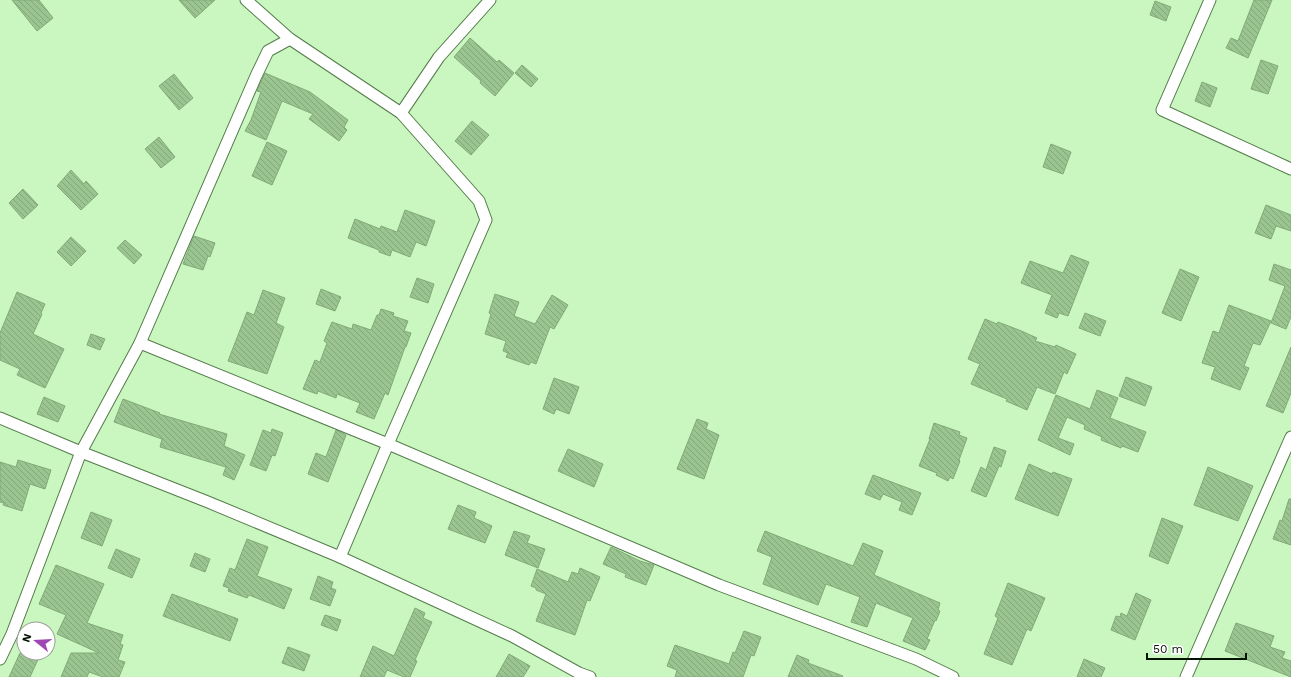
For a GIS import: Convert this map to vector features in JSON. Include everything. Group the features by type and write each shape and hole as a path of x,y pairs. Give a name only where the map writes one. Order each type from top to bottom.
{"street":[{"path":"246,0 290,39 401,113 479,201 486,220 340,557"},
{"path":"401,113 439,57 490,0"},
{"path":"1210,0 1162,110 1291,169"},
{"path":"0,658 12,634 81,452 140,343 259,70 268,51 290,39"},
{"path":"140,343 388,444 719,585 916,659 950,676"},
{"path":"0,418 340,557 512,636 579,673 590,677"},
{"path":"1186,677 1291,437"}],"building":[{"path":"12,0 39,0 53,18 37,31"},
{"path":"179,0 215,0 195,18"},
{"path":"1254,0 1272,0 1248,58 1226,48 1231,38 1238,41"},
{"path":"1155,1 1171,7 1166,21 1150,15"},
{"path":"470,38 497,62 499,60 514,73 495,96 480,83 481,81 454,57"},
{"path":"1261,60 1278,66 1268,94 1251,89"},
{"path":"522,65 538,79 531,87 515,73"},
{"path":"265,73 310,92 348,120 344,127 347,130 339,141 309,119 313,114 282,101 266,140 245,131 251,120 261,92 257,91"},
{"path":"174,74 193,98 179,110 159,86"},
{"path":"1202,82 1217,88 1210,107 1195,101"},
{"path":"472,121 489,135 471,155 455,141"},
{"path":"159,137 175,157 161,168 145,149"},
{"path":"267,142 287,151 272,185 252,176"},
{"path":"1051,144 1071,152 1063,174 1043,167"},
{"path":"71,170 84,184 86,181 98,194 81,210 57,186"},
{"path":"23,189 38,205 23,219 9,203"},
{"path":"1266,205 1291,215 1291,231 1276,226 1271,239 1255,233"},
{"path":"405,210 435,221 426,246 416,242 410,257 392,250 390,256 348,238 355,219 380,229 381,226 397,232"},
{"path":"194,236 215,243 203,270 183,264"},
{"path":"71,237 86,251 71,266 57,252"},
{"path":"125,240 142,255 134,264 117,248"},
{"path":"1071,255 1089,262 1068,316 1059,313 1057,318 1045,313 1052,295 1021,283 1030,261 1063,273"},
{"path":"1274,264 1291,270 1291,317 1286,329 1271,323 1285,286 1269,280"},
{"path":"1180,269 1199,277 1181,321 1162,313"},
{"path":"417,278 434,284 428,303 410,297"},
{"path":"321,289 341,297 335,311 316,304"},
{"path":"263,290 285,298 276,323 284,327 267,374 228,361 247,312 254,315"},
{"path":"17,292 45,304 33,334 64,349 45,388 17,375 20,369 0,360 0,333"},
{"path":"495,294 519,302 514,316 535,324 552,295 568,305 554,329 550,327 536,364 531,362 529,365 506,357 508,353 503,351 506,341 485,334 491,314 489,313"},
{"path":"1229,305 1271,321 1260,345 1253,343 1244,366 1249,368 1240,390 1211,379 1215,367 1202,363 1213,331 1219,333"},
{"path":"381,309 394,313 393,316 408,321 404,331 411,333 388,395 385,393 374,419 356,412 360,403 337,394 336,398 318,391 317,394 303,389 315,360 320,362 327,343 324,341 332,322 352,329 353,324 371,330"},
{"path":"1085,313 1106,321 1100,336 1079,328"},
{"path":"985,319 1019,330 1037,338 1035,341 1055,347 1056,345 1076,354 1067,374 1064,372 1055,394 1037,387 1027,410 1006,401 1007,399 971,384 980,364 968,359"},
{"path":"91,334 105,339 100,350 87,345"},
{"path":"1291,347 1291,393 1283,413 1266,406"},
{"path":"1126,377 1152,387 1145,406 1119,396"},
{"path":"554,378 579,387 569,414 556,409 554,414 543,409"},
{"path":"1097,390 1118,398 1110,418 1146,432 1138,452 1122,446 1121,448 1101,440 1102,437 1084,429 1085,425 1067,417 1058,438 1074,444 1070,455 1038,440 1056,395 1090,409"},
{"path":"44,397 65,406 58,422 37,414"},
{"path":"123,399 160,413 159,414 227,434 224,446 245,455 234,480 223,475 226,467 160,447 162,439 114,422"},
{"path":"697,419 708,423 706,429 719,435 704,479 677,469"},
{"path":"934,423 960,432 959,435 967,438 953,479 950,477 948,481 936,475 937,473 919,466 930,439"},
{"path":"272,429 283,433 275,456 272,455 266,471 250,465 263,430 271,433"},
{"path":"336,430 346,435 328,482 308,474 316,453 326,457"},
{"path":"994,447 1006,451 1001,467 999,466 986,497 971,491 981,467 986,470"},
{"path":"568,449 603,464 594,487 558,471"},
{"path":"18,460 51,470 45,489 30,484 22,511 3,505 4,503 0,502 0,462 16,467"},
{"path":"1029,464 1052,474 1053,472 1072,479 1058,516 1015,499"},
{"path":"1208,467 1253,486 1238,521 1194,505"},
{"path":"873,475 921,493 912,515 899,510 902,502 883,494 880,500 865,494"},
{"path":"1289,499 1291,499 1291,545 1273,539 1280,520 1282,521"},
{"path":"458,505 476,512 474,518 492,526 485,543 448,529"},
{"path":"91,512 112,520 102,546 81,538"},
{"path":"1162,518 1183,526 1168,564 1149,556"},
{"path":"514,531 530,536 527,543 545,549 538,568 505,555"},
{"path":"765,531 853,566 863,543 883,551 874,575 940,603 938,610 940,611 927,639 930,640 925,650 903,641 913,618 876,603 867,627 851,622 860,597 826,584 818,605 763,584 772,557 757,551"},
{"path":"247,539 268,547 257,576 292,589 284,609 249,595 247,598 228,591 229,588 223,586 230,568 235,570"},
{"path":"611,547 640,561 654,565 646,585 625,577 626,574 603,564"},
{"path":"116,549 140,559 132,578 108,568"},
{"path":"195,553 210,559 205,572 190,566"},
{"path":"56,565 104,584 87,623 123,635 120,644 123,645 118,660 125,662 119,677 103,677 89,672 87,677 61,677 71,653 99,653 57,634 66,615 39,604"},
{"path":"580,568 600,577 590,601 587,600 575,635 536,621 546,594 531,586 537,569 568,582 572,572 578,574"},
{"path":"318,576 333,582 331,588 336,590 330,606 310,599"},
{"path":"1008,583 1045,598 1031,631 1027,629 1012,665 984,654 998,618 995,616"},
{"path":"1136,593 1151,600 1135,640 1111,630 1116,616 1120,617 1121,613 1127,616"},
{"path":"172,594 238,619 230,641 163,616"},
{"path":"415,608 425,613 423,618 432,622 415,660 417,661 410,677 404,677 387,670 384,677 360,677 373,646 394,656"},
{"path":"325,615 341,620 337,631 321,625"},
{"path":"1236,623 1274,636 1270,647 1285,652 1282,658 1291,661 1291,677 1225,651"},
{"path":"744,631 761,637 754,656 751,655 743,677 675,677 677,670 667,666 675,645 729,664 733,652 735,653"},
{"path":"288,647 310,655 304,671 282,663"},
{"path":"509,654 530,666 523,677 496,677"},
{"path":"797,655 809,660 808,663 843,676 788,677"},
{"path":"1084,659 1105,668 1101,677 1077,677"},
{"path":"16,661 37,661 30,677 9,677"}]}
